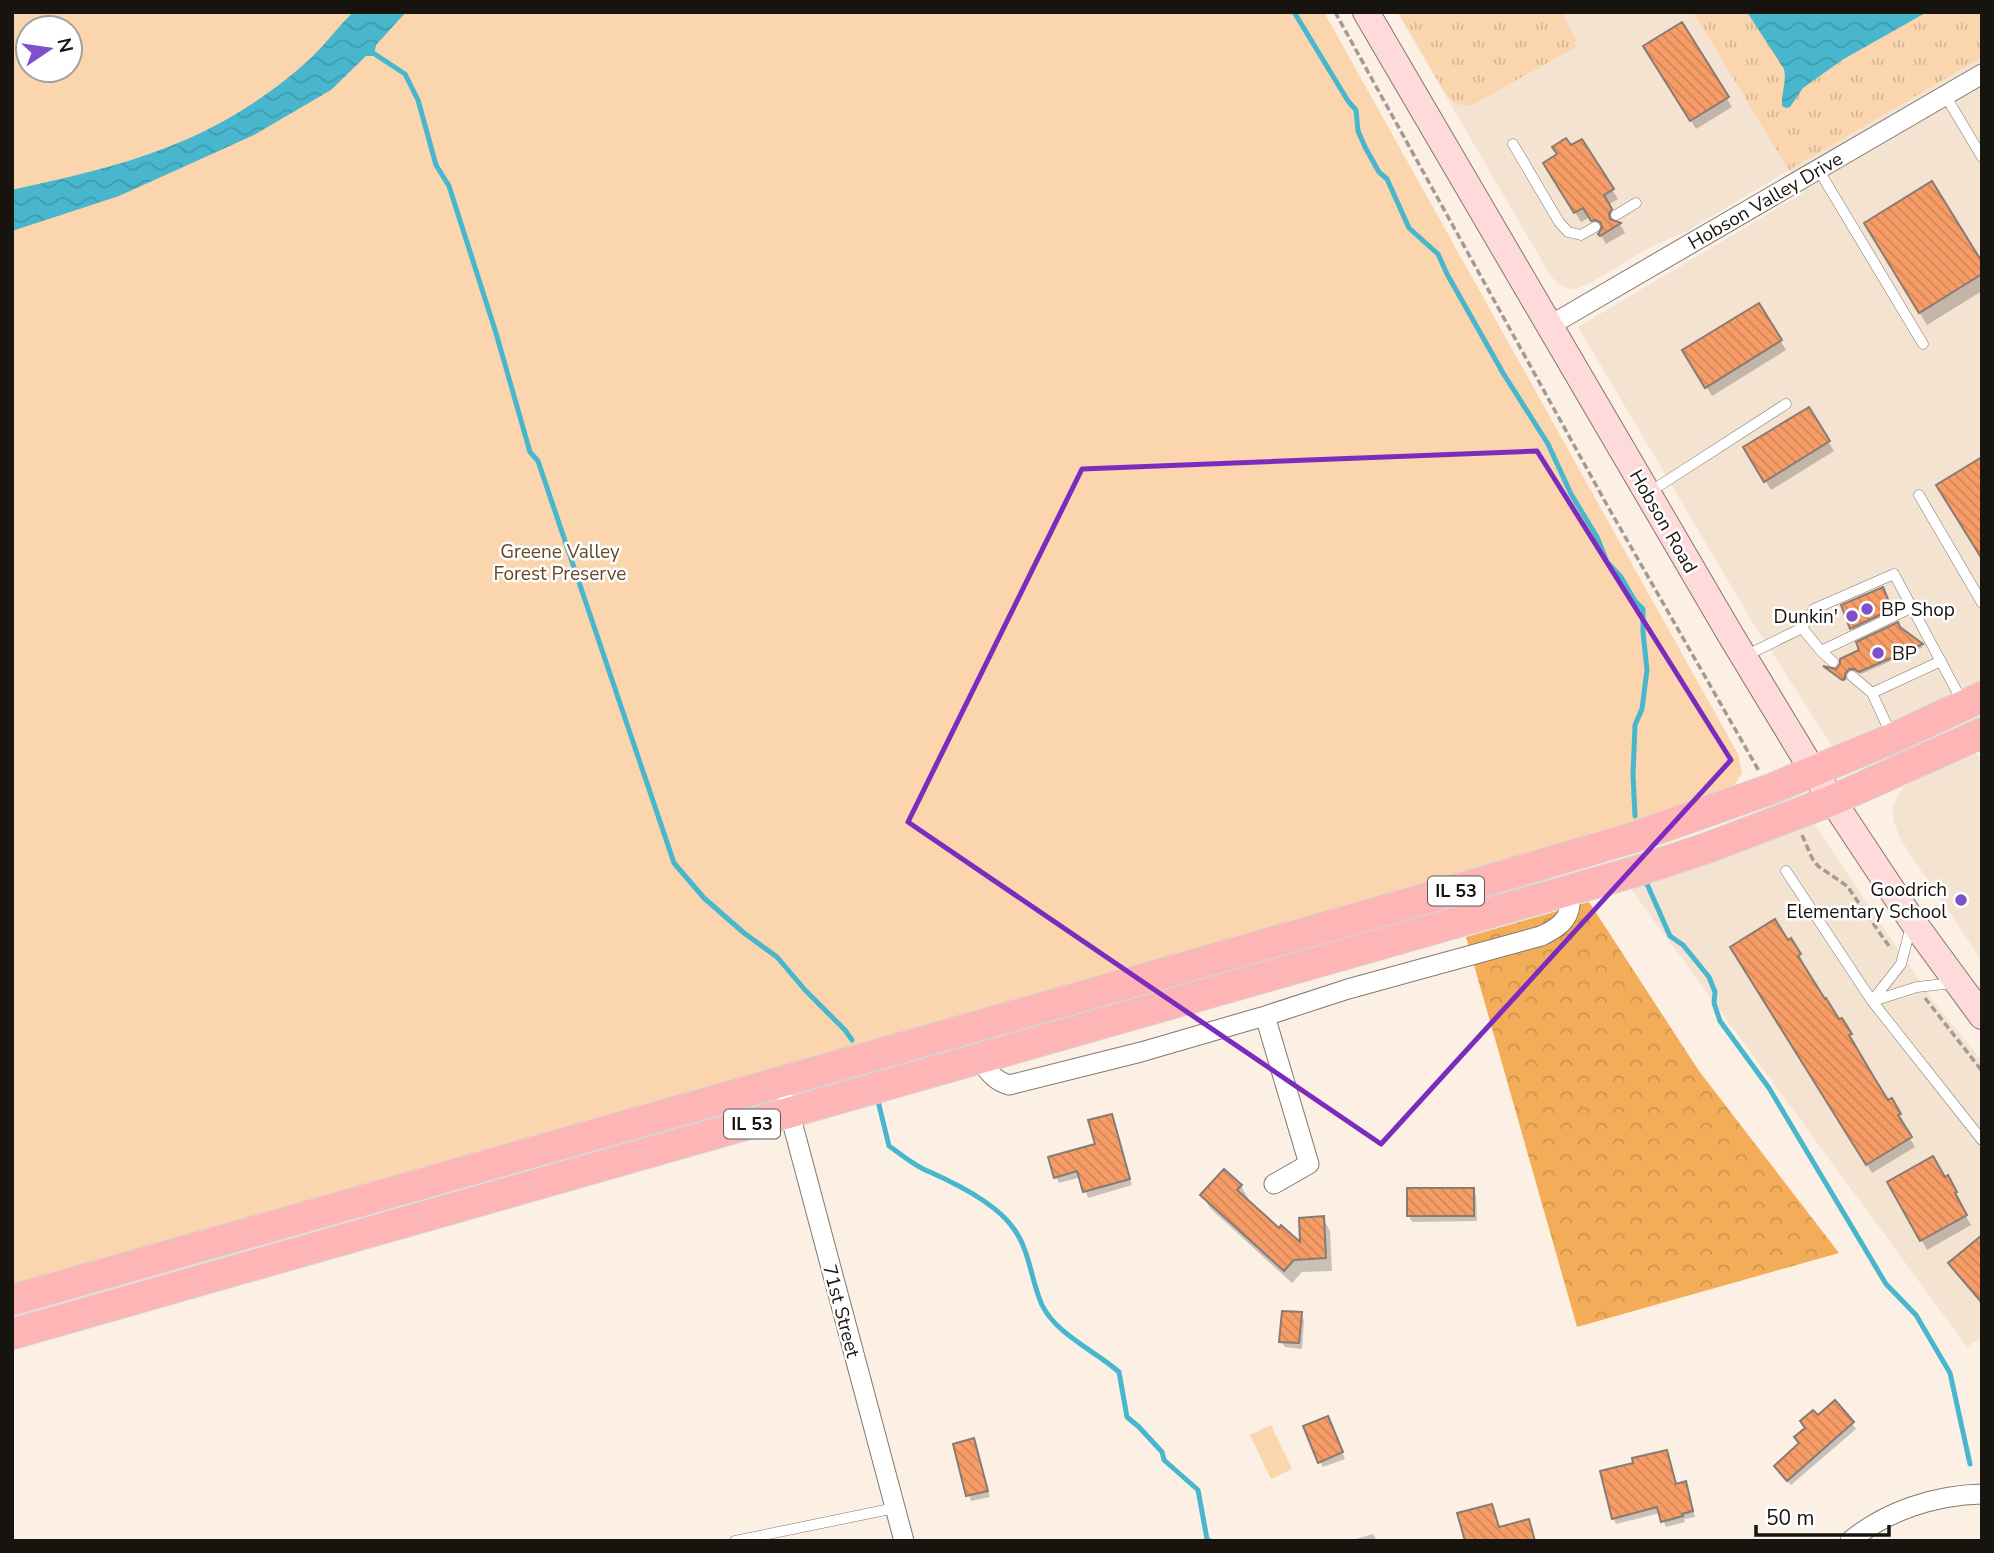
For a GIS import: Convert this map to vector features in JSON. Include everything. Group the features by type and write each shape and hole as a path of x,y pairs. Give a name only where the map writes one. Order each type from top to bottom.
{"main road":[{"name":"Hobson Road","path":"1366,12 1743,657 1813,771 1913,922 1955,983 1982,1016"},
{"name":"IL 53","path":"12,1300 1507,876 1719,809 1893,738 1973,701"},
{"name":"IL 53","path":"12,1334 1570,891 1707,848 1833,800 1982,733"}],"street":[{"name":"Hobson Valley Drive","path":"1549,326 1982,74"},
{"path":"979,1059 990,1075 1009,1085 1141,1052 1348,989 1541,936 1560,925 1570,914 1570,891"},
{"path":"1265,1016 1309,1164 1274,1184"},
{"name":"71st Street","path":"782,1082 904,1541"},
{"path":"1850,1541 1891,1514 1914,1506 1982,1494"}],"lane":[{"path":"1945,95 1982,157"},
{"path":"1513,144 1559,222 1568,232 1581,235 1595,227"},
{"path":"1818,169 1923,344"},
{"path":"1616,215 1636,203"},
{"path":"1648,493 1786,404"},
{"path":"1919,495 1982,603"},
{"path":"1743,657 1802,628 1814,609 1894,575 1941,661 1973,701"},
{"path":"1821,651 1913,607"},
{"path":"1802,628 1833,662"},
{"path":"1872,693 1941,661"},
{"path":"1852,676 1872,693 1893,738"},
{"path":"1786,871 1872,1001 1982,1140"},
{"path":"1872,1001 1901,964 1913,922"},
{"path":"1872,1001 1917,987 1955,983"},
{"path":"735,1541 895,1508"}],"path":[{"path":"1335,12 1607,505 1754,763"},
{"path":"1801,832 1818,866 1847,886 1895,955"},
{"path":"1923,995 1982,1071"}],"highlighted area":[{"path":"1537,451 1731,760 1381,1144 908,822 1082,469"}],"shaded area":[{"path":"1397,12 1982,12 1982,682 1832,746 1753,623 1578,327 1803,193 1789,170 1689,230 1647,249 1592,282 1579,288 1568,289 1558,284 1550,275"},
{"name":"Goodrich Elementary School","path":"1974,752 1982,760 1982,961 1900,839 1893,819 1893,805 1907,784"},
{"path":"1814,824 1931,998 1982,1061 1982,1337 1967,1347 1628,885"}],"green space":[{"name":"Greene Valley Forest Preserve","path":"12,12 1324,12 1738,754 1742,773 1734,785 1719,796 1508,862 12,1285"},
{"path":"1398,12 1561,12 1577,41 1573,44 1577,46 1476,103 1460,105 1447,96"},
{"path":"1693,12 1982,12 1982,57 1789,170"},
{"path":"1589,902 1699,1071 1839,1253 1577,1327 1466,937"},
{"path":"1271,1425 1292,1469 1271,1479 1250,1435"}],"water":[{"path":"353,12 406,12 376,45 374,56 366,56 331,90 254,135 119,196 12,231 12,190 130,160 207,130 281,83 313,56"},
{"path":"1747,12 1927,12 1842,60 1803,88 1790,107 1786,108 1782,106 1784,69"}],"building":[{"path":"1682,22 1729,97 1690,121 1643,46"},
{"path":"1566,138 1571,145 1582,139 1614,189 1604,195 1612,209 1610,219 1621,223 1600,236 1598,234 1602,228 1601,223 1591,221 1583,208 1574,213 1543,163 1557,154 1552,147"},
{"path":"1932,181 1982,262 1982,274 1919,313 1864,223"},
{"path":"1759,303 1782,340 1705,388 1682,350"},
{"path":"1809,407 1830,441 1764,482 1743,447"},
{"path":"1982,457 1982,559 1936,485"},
{"name":"BP Shop","path":"1883,587 1892,609 1850,629 1841,605"},
{"name":"BP","path":"1898,622 1900,627 1923,644 1859,672 1849,669 1842,680 1823,666 1836,669 1840,659 1859,650 1856,642"},
{"path":"1775,919 1801,954 1798,956 1825,999 1839,1019 1842,1018 1852,1034 1849,1035 1888,1100 1892,1098 1901,1114 1898,1115 1912,1137 1866,1165 1730,947"},
{"path":"1112,1114 1130,1179 1083,1192 1077,1171 1054,1178 1048,1157 1095,1144 1088,1120"},
{"path":"1933,1156 1945,1177 1948,1175 1967,1215 1920,1241 1887,1182"},
{"path":"1224,1169 1242,1185 1237,1190 1279,1228 1281,1225 1300,1242 1299,1218 1324,1216 1326,1258 1294,1260 1284,1271 1200,1195"},
{"path":"1407,1188 1474,1188 1474,1216 1407,1216"},
{"path":"1982,1235 1982,1303 1948,1263"},
{"path":"1282,1311 1302,1312 1299,1343 1279,1342"},
{"path":"1835,1400 1854,1422 1787,1481 1774,1466 1799,1443 1794,1437 1805,1428 1800,1421 1813,1410 1818,1415"},
{"path":"1328,1416 1343,1452 1318,1463 1303,1426"},
{"path":"974,1438 988,1491 966,1496 953,1444"},
{"path":"1667,1450 1676,1484 1686,1481 1693,1511 1661,1522 1657,1507 1612,1519 1600,1471 1633,1463 1632,1458"},
{"path":"1492,1504 1499,1527 1529,1519 1535,1541 1465,1541 1457,1513"}],"waterway":[{"path":"1294,12 1356,110 1358,131 1365,147 1379,172 1387,179 1409,228 1438,254 1503,373 1548,444 1571,494 1597,537 1607,562 1643,609 1647,670 1642,709 1635,725 1635,816"},
{"path":"370,51 405,74 418,100 436,165 449,186 496,333 530,452 538,461 674,863 704,898 777,957 852,1040"},
{"path":"1647,884 1670,936 1683,945 1709,977 1715,992 1714,1003 1720,1021 1769,1088 1886,1284 1916,1315 1950,1373 1970,1464"},
{"path":"878,1101 889,1146 920,1167 976,1196 998,1211 1014,1229 1024,1247 1038,1296 1049,1316 1066,1334 1119,1372 1127,1417 1162,1452 1164,1460 1198,1490 1207,1539 1210,1541"}],"place":[{"name":"BP Shop","path":"1867,609"},
{"name":"Dunkin'","path":"1852,616"},
{"name":"BP","path":"1878,653"},
{"name":"Goodrich Elementary School","path":"1961,900"}]}
